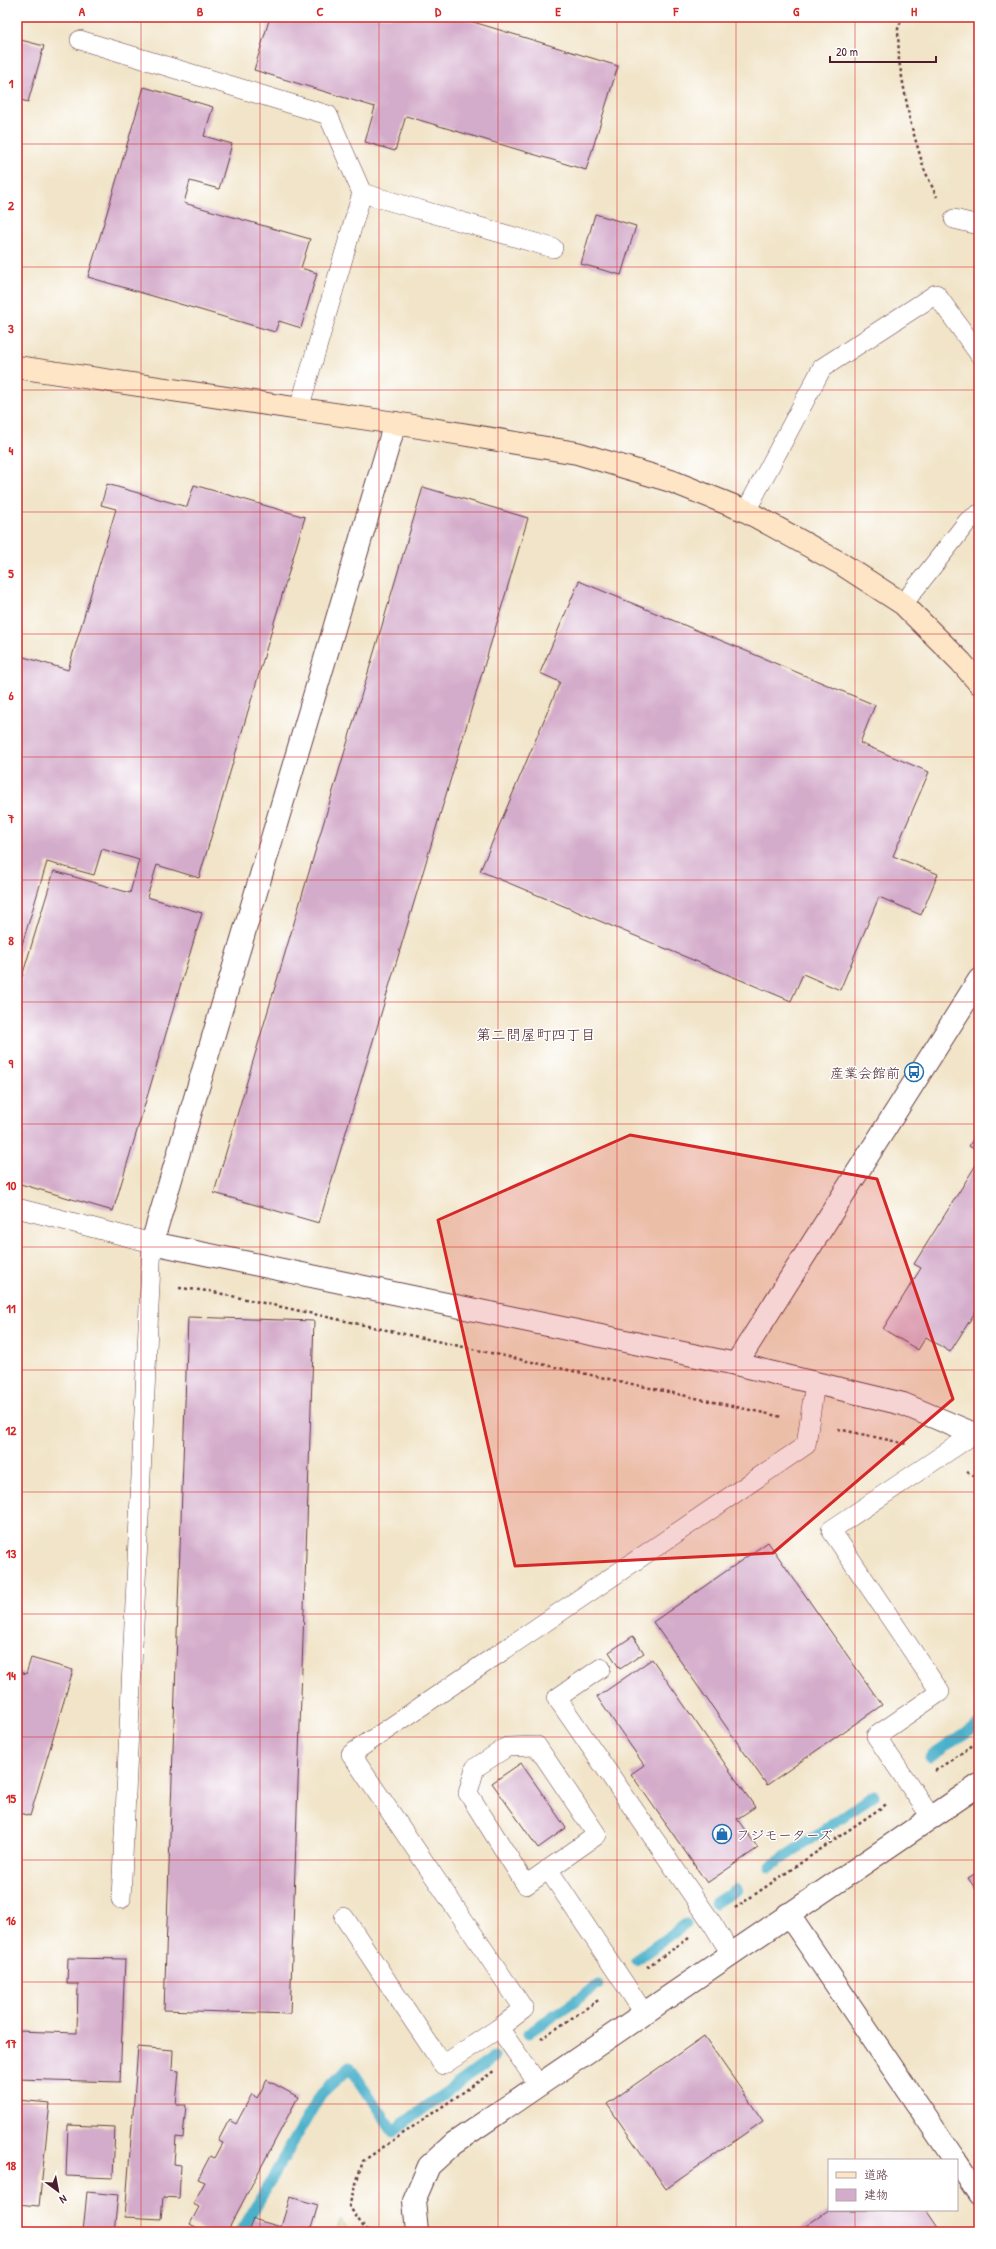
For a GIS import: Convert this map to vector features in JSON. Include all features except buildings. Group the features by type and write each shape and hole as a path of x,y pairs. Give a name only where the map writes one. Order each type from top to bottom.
{"street":[{"path":"17,367 395,422 577,452 671,481 746,511 840,563 903,604 961,662 979,683"},
{"path":"395,422 152,1243 736,1364 904,1404 976,1435"},
{"path":"736,1364 979,980"},
{"path":"417,2232 414,2201 428,2166 454,2143 979,1785"},
{"path":"788,1914 955,2159"},
{"path":"958,2164 979,2195"}],"lane":[{"path":"80,40 328,115 362,193 299,409"},
{"path":"362,193 553,248"},
{"path":"954,219 979,225"},
{"path":"746,511 822,368 936,294 979,354"},
{"path":"903,604 968,521 979,514"},
{"path":"17,1208 152,1243 121,1899"},
{"path":"344,1917 443,2065 524,2010 351,1754 806,1445 814,1383"},
{"path":"931,1817 876,1736 940,1692 831,1530 940,1457 976,1435"},
{"path":"601,1668 557,1698 712,1923 730,1954"},
{"path":"536,1746 597,1834 548,1869 526,1885 468,1793 474,1768 507,1747 536,1746"},
{"path":"548,1869 644,2012"},
{"path":"499,2028 538,2085"}],"path":[{"path":"904,17 898,27 899,61 910,121 924,169 940,204 954,219"},
{"path":"149,1284 209,1291 925,1448 979,1478"}],"highlighted area":[{"path":"630,1135 877,1179 953,1399 773,1553 515,1566 438,1220"}],"green space":[{"path":"341,2220 349,2232 336,2232"}],"waterway":[{"path":"930,1757 979,1724"},
{"path":"770,1867 874,1795"},
{"path":"715,1903 737,1889"},
{"path":"636,1960 686,1924"},
{"path":"528,2033 598,1985"},
{"path":"241,2232 321,2094 350,2067 393,2131 494,2057"}],"place":[{"name":"産業会館前","path":"914,1072"},
{"name":"フジモーターズ","path":"722,1834"}],"district":[{"name":"第二問屋町四丁目","path":"536,1034"}]}
